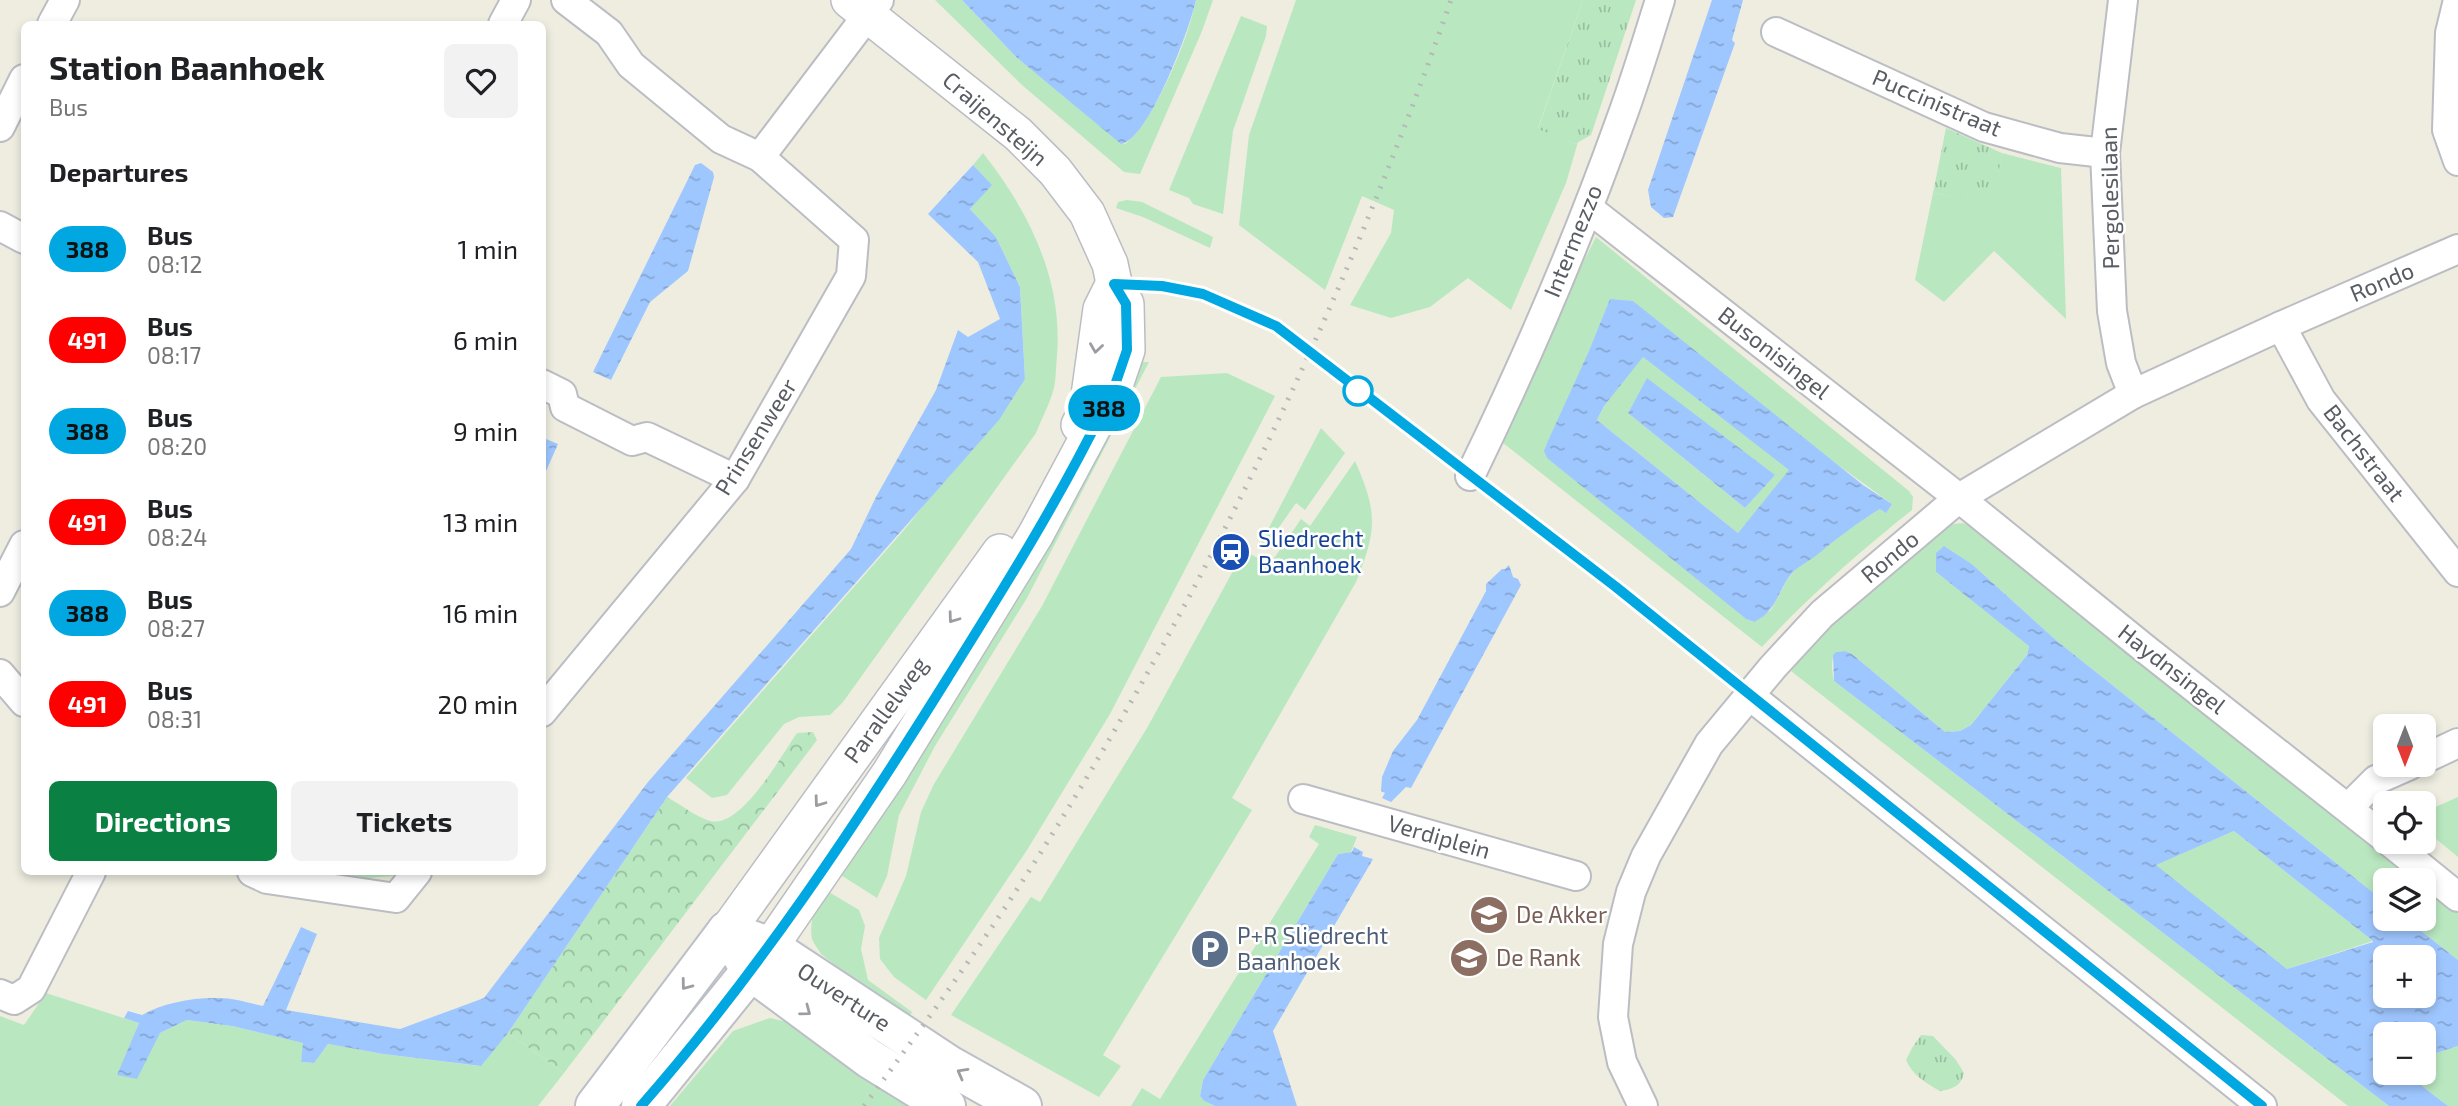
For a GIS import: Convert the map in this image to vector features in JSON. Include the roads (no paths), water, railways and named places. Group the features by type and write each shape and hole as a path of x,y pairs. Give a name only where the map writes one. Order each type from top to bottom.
{"main road":[{"name":"Ouverture","path":"727,931 870,1059 946,1106"},
{"name":"Parallelweg","path":"595,1106 727,931"},
{"name":"Ouverture","path":"761,959 1022,1106"},
{"name":"Parallelweg","path":"640,1106 761,959"}],"street":[{"path":"54,21 65,0"},
{"path":"505,21 516,0"},
{"name":"Prinsenweer","path":"546,707 735,479 851,276 854,240 760,157 721,139 631,65 609,33 566,0"},
{"name":"Intermezzo","path":"1470,476 1588,208 1621,120 1660,0"},
{"name":"Pergolesilaan","path":"2123,0 2105,152 2112,311 2121,363 2133,394"},
{"path":"2458,0 2450,33 2447,130 2458,161"},
{"path":"760,157 846,45 865,5"},
{"name":"Craijensteijn","path":"865,5 891,32 1018,134 1055,171 1087,212 1112,274"},
{"name":"Puccinistraat","path":"1776,32 1984,127 2060,148 2105,152"},
{"path":"0,127 21,85"},
{"name":"Busonisingel","path":"1588,208 1959,498"},
{"path":"0,226 21,237"},
{"name":"Rondo","path":"1643,1106 1622,1062 1613,1017 1618,944 1631,892 1646,856 1709,744 1822,614 1959,498 2133,394 2458,249"},
{"name":"Parallelweg","path":"727,931 1040,497 1087,410 1101,309 1112,274"},
{"name":"Parallelweg","path":"761,959 889,774 1036,534 1094,429 1114,388 1127,350 1126,304 1112,274"},
{"name":"Bachstraat","path":"2281,326 2321,400 2458,572"},
{"path":"546,386 562,394 565,407 632,441 648,437 735,479"},
{"name":"Haydnsingel","path":"1959,498 2373,828"},
{"path":"0,592 21,551"},
{"path":"0,674 21,698"},
{"path":"1749,695 2262,1106"},
{"path":"2436,753 2458,743"},
{"path":"2348,808 2376,780 2383,777"},
{"name":"Verdiplein","path":"1303,799 1576,876"},
{"path":"2405,854 2458,897"},
{"path":"0,994 14,1000 31,989 89,875"},
{"path":"258,875 267,879 396,898 415,875"}],"water":[{"path":"962,0 1196,0 1167,81 1144,123 1132,138 1121,144 1016,57"},
{"path":"1712,0 1743,0 1732,40 1735,43 1673,217 1664,218 1651,207 1648,190"},
{"path":"701,163 713,172 714,177 688,271 650,302 611,380 593,372 695,165"},
{"path":"973,165 992,185 970,209 996,237 1020,287 1025,379 999,420 667,797 508,1033 481,1066 328,1044 314,1063 301,1062 303,1043 232,1026 187,1020 160,1033 137,1079 117,1075 139,1023 124,1018 128,1011 142,1015 169,1004 209,998 263,1006 301,927 317,934 286,1010 400,1029 484,998 648,782 851,549 876,497 936,390 958,330 968,337 1000,319 978,262 928,214"},
{"path":"1610,299 1633,301 1863,485 1892,504 1886,513 1880,509 1872,514 1794,571 1773,605 1762,617 1754,622 1746,619 1547,458 1544,451 1547,443","holes":["1643,357 1789,470 1738,533 1597,420 1604,406"]},
{"path":"1647,378 1775,475 1745,508 1628,413"},
{"path":"546,439 558,444 546,471"},
{"path":"1944,546 1973,565 2057,641 2373,892 2373,931 2421,931 2458,960 2458,1046 2436,1053 2436,1022 2373,1022 2373,1085 2421,1085 2448,1106 2389,1106 1834,681 1833,655 1845,651 1945,732 1960,731 1971,725 2027,655 2029,646 1936,572 1936,553","holes":["2234,831 2373,941 2287,969 2156,865"]},
{"path":"1509,565 1513,577 1518,579 1521,585 1411,788 1406,787 1391,802 1382,798 1385,793 1381,791 1382,777 1393,751 1417,720 1486,591 1486,584"},
{"path":"1354,847 1363,852 1362,856 1373,859 1273,1031 1297,1106 1215,1106 1204,1101 1200,1096 1203,1080 1338,854 1352,852"}],"railway":[{"path":"864,1106 959,975 1048,841 1166,639 1221,536 1273,432 1368,219 1451,0"}],"place":[{"name":"Sliedrecht Baanhoek","path":"1231,552"},
{"name":"De Akker","path":"1489,915"},
{"name":"P+R Sliedrecht Baanhoek","path":"1210,949"},
{"name":"De Rank","path":"1469,958"}]}
